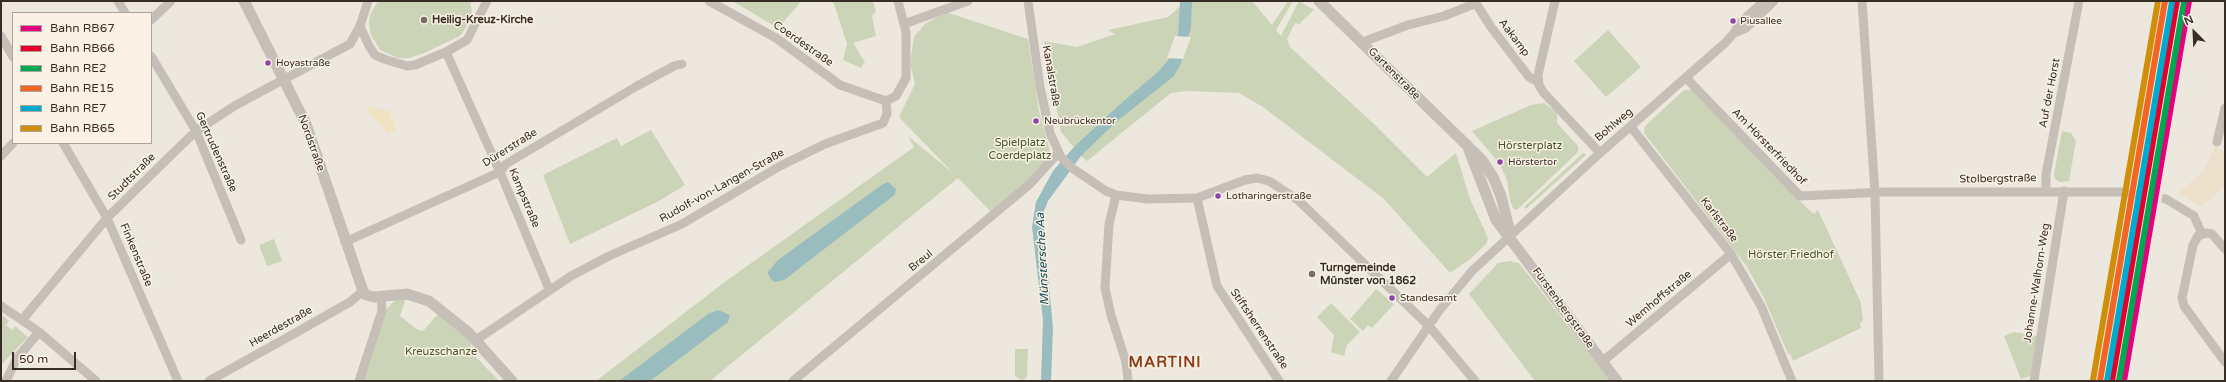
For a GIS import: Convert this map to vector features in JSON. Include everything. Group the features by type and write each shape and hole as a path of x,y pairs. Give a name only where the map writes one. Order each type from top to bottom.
{"street":[{"path":"118,1 124,12"},
{"path":"152,19 171,1"},
{"name":"Nordstraße","path":"244,1 312,140 345,242 363,291"},
{"path":"283,79 350,44 360,26 368,1"},
{"path":"479,1 482,12"},
{"path":"360,26 376,55 398,64 415,64 446,52 468,40 487,1"},
{"name":"Coerdestraße","path":"709,1 776,38 840,85 886,101"},
{"path":"886,101 896,96 906,78 906,33 898,1"},
{"path":"904,24 968,1"},
{"name":"Kanalstraße","path":"1029,1 1046,113 1052,139 1061,157"},
{"name":"Gartenstraße","path":"1319,1 1468,147 1496,220 1509,235"},
{"path":"1555,1 1538,82 1543,92 1600,153"},
{"name":"Bohlweg","path":"1391,381 1429,326 1467,277 1509,235 1686,78 1734,33 1741,22 1764,1"},
{"name":"Bohlweg","path":"1734,33 1746,28 1774,1"},
{"path":"1862,1 1875,193 1879,381"},
{"name":"Auf der Horst","path":"2046,191 2046,174 2080,1"},
{"name":"Aakamp","path":"1364,44 1368,40 1408,25 1444,16 1474,4 1479,8 1491,28 1529,77 1538,82"},
{"path":"1,36 12,55"},
{"name":"Kampstraße","path":"446,52 500,172 549,289"},
{"name":"Gertrudenstraße","path":"152,58 196,131 241,240"},
{"name":"Dürerstraße","path":"345,242 500,172 506,164 637,86 674,66 682,64"},
{"name":"Am Hörsterfriedhof","path":"1686,78 1800,196 1875,193"},
{"name":"Studtstraße","path":"22,320 107,218 196,131 236,105 283,79"},
{"name":"Rudolf-von-Langen-Straße","path":"476,340 549,289 609,256 682,224 780,166 825,144 883,123 887,114 886,101"},
{"path":"2217,142 2225,108"},
{"name":"Karlstraße","path":"1631,127 1731,254 1761,306 1792,381"},
{"path":"1,156 12,144"},
{"name":"Finkenstraße","path":"64,144 107,218 178,381"},
{"path":"1061,157 1072,168 1094,184 1116,195 1157,200 1196,198 1245,180 1257,178 1269,181 1298,200 1429,326 1475,381"},
{"name":"Breul","path":"793,381 804,377 1061,157"},
{"name":"Stolbergstraße","path":"1875,193 2046,191 2122,192"},
{"name":"Johanne-Walhorn-Weg","path":"2034,380 2064,191"},
{"path":"1116,195 1109,224 1105,288 1111,315 1126,362 1128,381"},
{"name":"Stiftsherrenstraße","path":"1196,198 1216,286 1278,381"},
{"path":"2166,199 2194,216 2202,234"},
{"path":"2202,234 2212,234 2225,249"},
{"path":"2202,234 2193,245 2183,302 2225,362"},
{"name":"Fürstenbergstraße","path":"1509,235 1604,361 1616,381"},
{"name":"Wemhoffstraße","path":"1604,361 1731,254"},
{"path":"363,291 369,296 406,294 422,297 444,312 476,340 512,381"},
{"name":"Heerdestraße","path":"209,381 297,333 350,302 363,291"},
{"path":"359,381 382,311 381,296"},
{"path":"1,306 38,332 96,381"},
{"path":"7,378 18,358 38,332"},
{"path":"1,368 7,378"}],"green space":[{"path":"378,1 470,1 472,12 467,26 460,36 410,58 398,58 380,50 371,35 369,24 370,15"},
{"path":"732,1 797,1 800,3 778,28"},
{"path":"833,1 873,1 876,12 872,16 876,36 853,43 865,62 861,68 843,60 847,44"},
{"path":"1186,1 1252,1 1272,25 1288,1 1293,1 1276,30 1281,36 1299,1 1314,10 1299,24 1295,23 1287,39 1290,47 1374,124 1427,177 1456,153 1470,199 1488,239 1486,244 1469,260 1450,273 1384,199 1263,107 1239,93 1186,91 1171,93 1087,161 1082,157 1061,132 1044,41 1077,47 1115,34 1108,30 1168,17"},
{"name":"Spielplatz Coerdeplatz","path":"946,12 1028,39 1039,111 1052,159 992,213 958,178 710,381 596,381 726,281 914,147 908,136 953,173 899,117 915,84 910,63 914,37 925,24"},
{"path":"1608,30 1641,67 1606,97 1574,61"},
{"name":"Hörster Friedhof","path":"1684,90 1692,90 1808,209 1814,214 1818,210 1861,303 1863,321 1860,323 1861,328 1793,361 1790,353 1788,354 1763,296 1747,267 1644,133 1645,126"},
{"name":"Hörsterplatz","path":"1544,103 1557,113 1557,123 1578,146 1578,152 1517,210 1513,208 1510,201 1507,180 1499,163 1472,131 1531,105"},
{"path":"651,130 685,185 659,201 570,244 543,175 617,138 621,146"},
{"path":"2062,131 2071,133 2076,141 2069,181 2060,182 2055,179 2054,174"},
{"path":"1583,153 1586,154 1585,156 1526,209 1524,207"},
{"path":"274,239 282,261 267,266 259,245"},
{"path":"1510,261 1519,263 1611,381 1535,381 1469,294 1498,263"},
{"path":"1376,289 1394,304 1372,328 1368,325 1363,331 1350,319"},
{"name":"Kreuzschanze","path":"406,298 400,316 418,330 423,331 439,313 471,341 471,349 474,355 499,381 361,381 386,310 394,301"},
{"path":"1331,303 1360,332 1347,345 1344,356 1331,352 1334,335 1317,317"},
{"path":"1,314 9,321 6,325 12,330 15,326 28,337 2,364"},
{"path":"2014,332 2037,336 2030,376 2021,379 2004,336"},
{"path":"1015,349 1028,349 1027,376 1025,379 1021,380 1015,376"}],"sand":[{"path":"368,106 389,111 397,129 388,134 371,115 366,113"}],"shaded area":[{"path":"2216,145 2225,154 2225,185 2202,207 2177,193 2202,173"}],"water":[{"name":"Münstersche Aa","path":"1180,1 1192,1 1191,27 1181,63 1174,76 1116,122 1081,156 1048,201 1044,211 1044,231 1053,328 1051,381 1041,381 1043,320 1032,227 1036,202 1053,171 1073,148 1119,105 1158,72 1170,58 1178,36"},
{"path":"888,182 896,189 895,194 888,200 784,280 774,282 770,278 768,272 778,260 883,184"},
{"path":"718,310 730,315 728,322 650,381 619,381 708,314"}],"pier":[{"path":"1175,36 1191,37 1183,59 1167,58"}],"tunnel":[{"path":"2122,192 2166,199"}],"rail line":[{"name":"RB65","path":"2093,380 2158,1"},
{"name":"RE15","path":"2100,381 2165,1"},
{"name":"RB66","path":"2112,381 2177,1"},
{"name":"RB67","path":"2124,381 2189,1"},
{"name":"RE7","path":"2107,381 2172,2"},
{"name":"RE2","path":"2119,381 2184,2"}],"place":[{"name":"Heilig-Kreuz-Kirche","path":"424,20"},
{"name":"Piusallee","path":"1733,21"},
{"name":"Hoyastraße","path":"268,63"},
{"name":"Neubrückentor","path":"1036,121"},
{"name":"Hörstertor","path":"1500,162"},
{"name":"Lotharingerstraße","path":"1218,196"},
{"name":"Turngemeinde Münster von 1862","path":"1312,274"},
{"name":"Standesamt","path":"1392,298"}],"district":[{"name":"MARTINI","path":"1165,363"}]}
